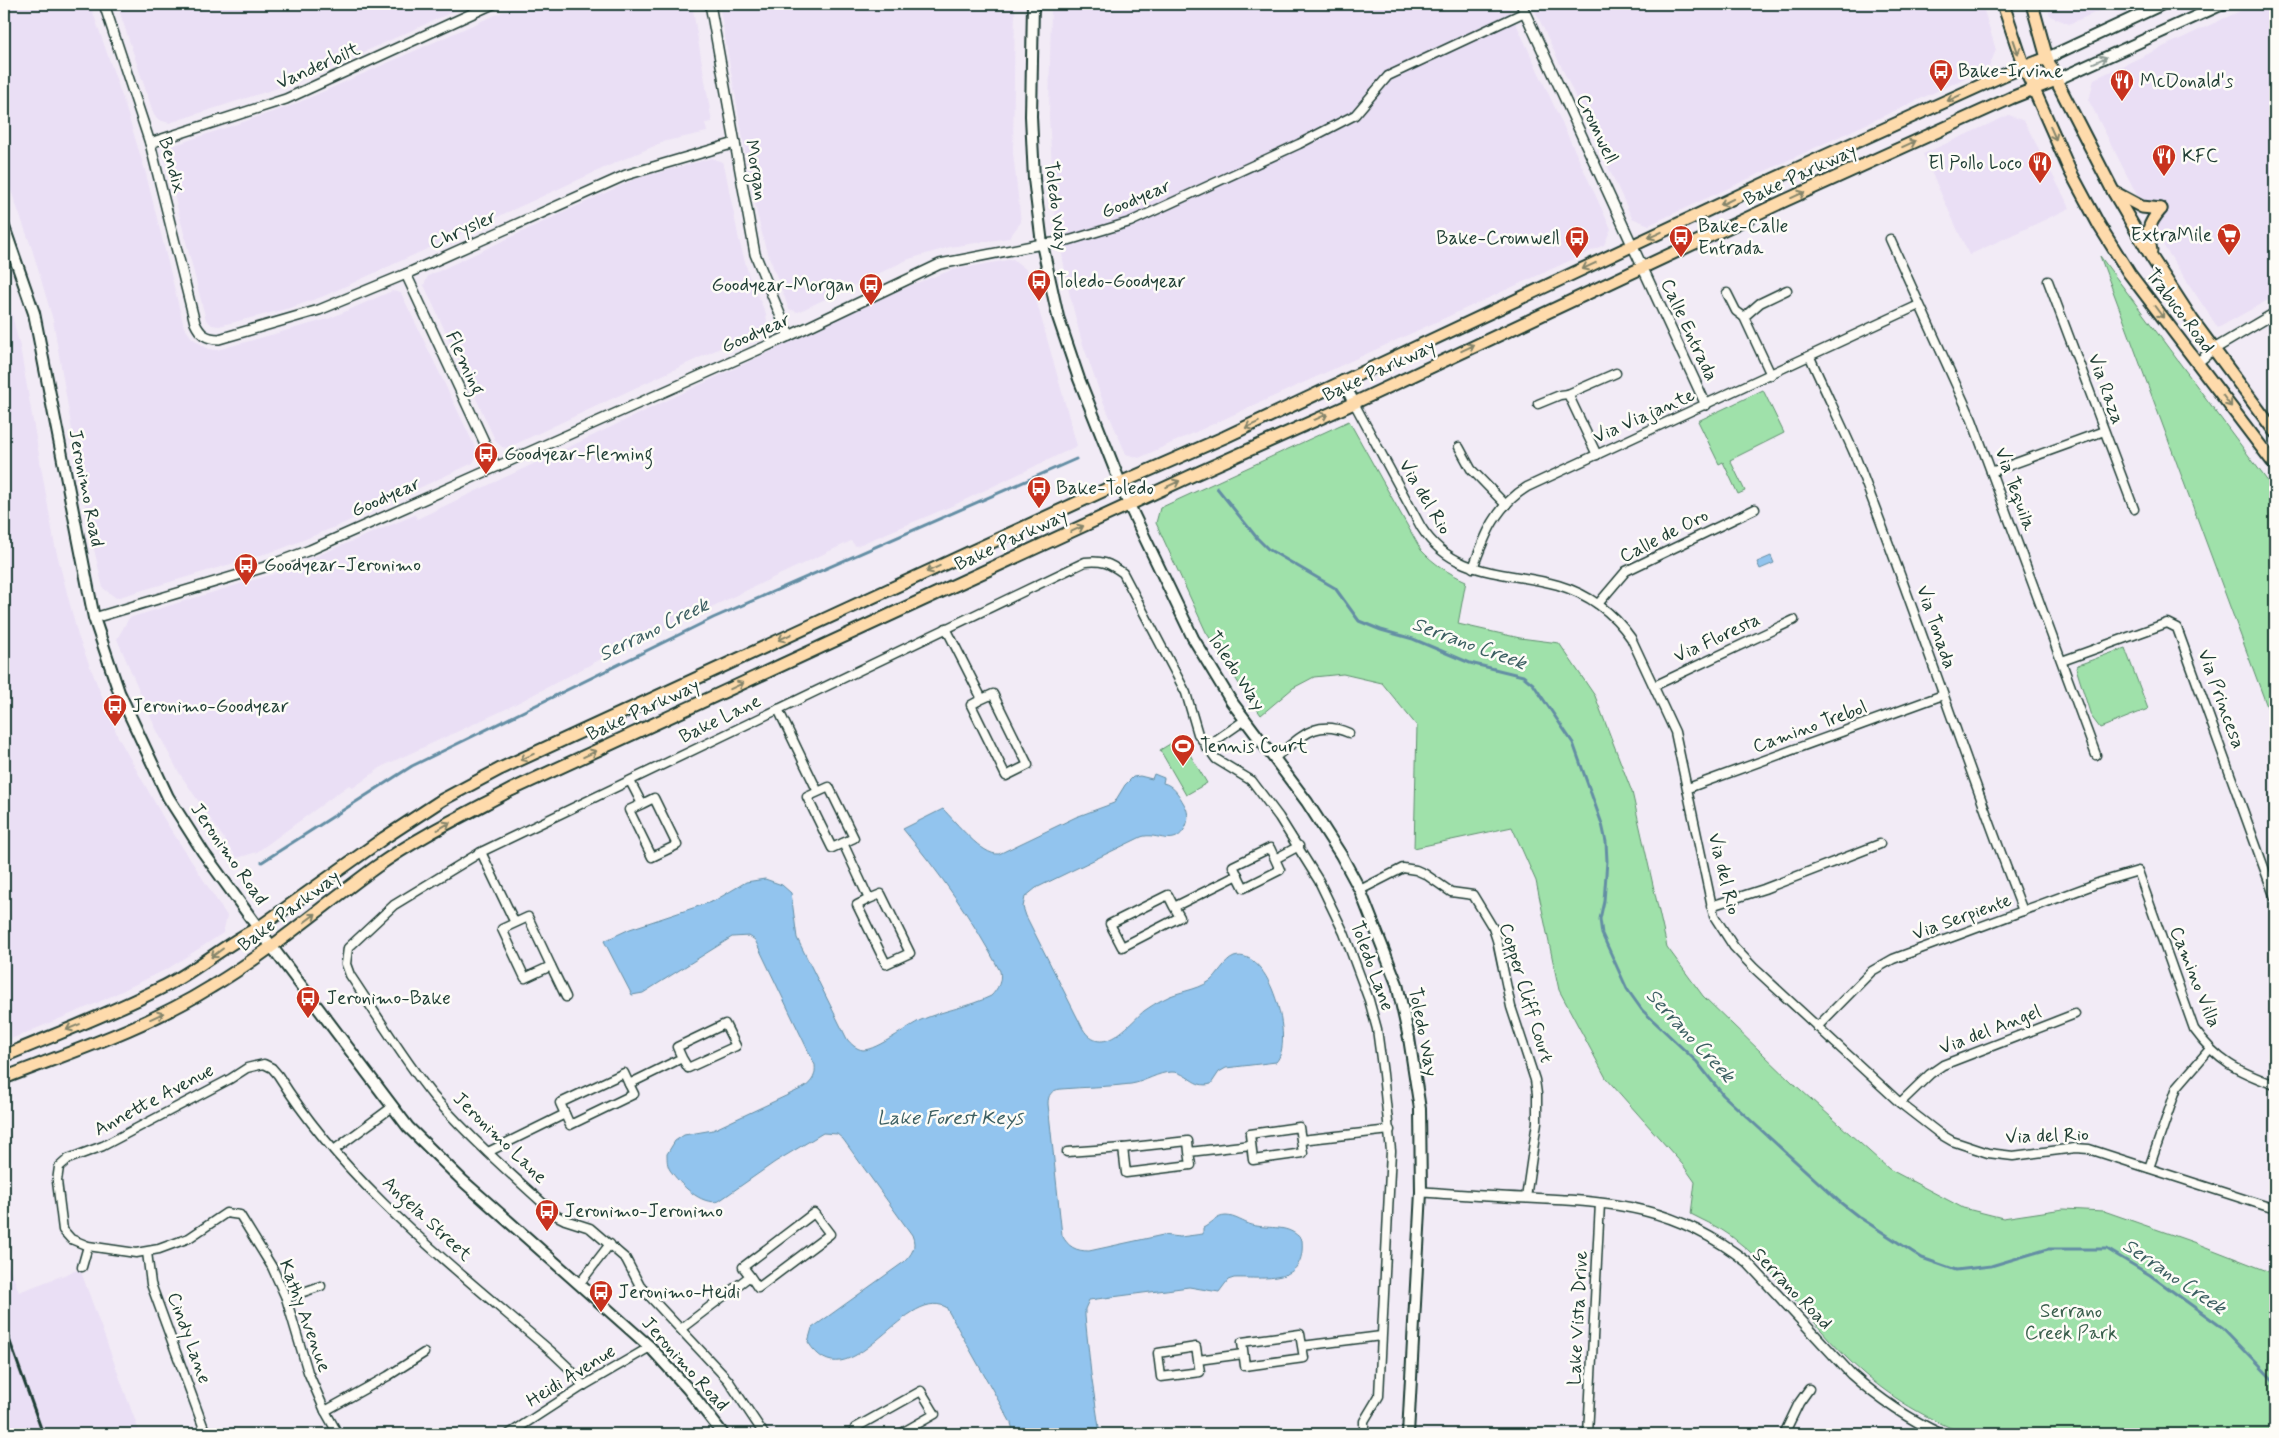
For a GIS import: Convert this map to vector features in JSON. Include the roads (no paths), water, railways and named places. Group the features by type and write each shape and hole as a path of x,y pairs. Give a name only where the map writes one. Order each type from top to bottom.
{"main road":[{"name":"Toledo Way","path":"1033,4 1031,116 1034,179 1042,244 1058,317 1079,379 1129,505 1193,638 1216,679 1320,821 1360,890 1397,984 1409,1038 1420,1109 1421,1192 1408,1434"},
{"name":"Trabuco Road","path":"2003,4 2033,89 2070,171 2099,225 2129,273 2275,464"},
{"name":"Trabuco Road","path":"2032,4 2047,58 2056,80 2113,191 2152,258 2214,349 2275,432"},
{"name":"Bake Parkway","path":"4,1056 162,988 198,967 237,939 258,928 384,838 442,800 500,769 1120,483 1225,437 1774,179 2047,58 2163,4"},
{"name":"Bake Parkway","path":"4,1078 113,1036 172,1010 212,987 272,947 378,866 454,820 511,790 1354,403 1643,267 2222,4"},
{"path":"2113,191 2142,207 2161,209 2152,218 2147,232 2152,258"},
{"name":"Jeronimo Road","path":"4,227 34,313 94,618 119,692 154,770 203,852 391,1108 426,1146 463,1181 650,1346 688,1389 723,1434"},
{"path":"1343,381 1354,403"}],"street":[{"name":"Bendix","path":"104,4 150,143 195,323 204,336"},
{"name":"Vanderbilt","path":"150,143 286,99 493,4"},
{"name":"Morgan","path":"710,4 755,254 789,336"},
{"name":"Goodyear","path":"94,618 288,558 789,336 940,264 1070,240 1130,222 1299,144 1355,115 1388,76 1523,8"},
{"name":"Cromwell","path":"1523,8 1643,267"},
{"name":"Chrysler","path":"204,336 219,339 315,311 406,274 626,175 735,143"},
{"name":"Via Tequila","path":"1890,239 1972,420 2096,755"},
{"name":"Calle Entrada","path":"1643,267 1706,406"},
{"name":"Fleming","path":"406,274 495,465"},
{"name":"Via Raza","path":"2048,281 2134,509"},
{"path":"1744,318 1760,303 1787,290"},
{"path":"1727,293 1736,312 1744,318 1771,375"},
{"name":"Via Viajante","path":"1473,568 1486,533 1494,518 1516,494 1527,487 1920,306"},
{"path":"2198,362 2214,349 2275,313"},
{"name":"Via Tonada","path":"1810,357 1853,452 1898,569 2023,911"},
{"path":"1538,404 1560,395 1568,394 1616,373"},
{"path":"1568,394 1597,455"},
{"name":"Via del Rio","path":"1354,403 1426,536 1449,558 1473,568 1559,586 1598,604 1616,618 1624,628 1675,732 1711,906 1721,929 1734,948 1900,1102 1946,1138 1988,1153 2024,1156 2068,1149 2089,1149 2275,1209"},
{"path":"1991,472 2104,432"},
{"path":"1459,447 1471,468 1506,505"},
{"name":"Calle de Oro","path":"1598,604 1626,571 1755,509"},
{"name":"Bake Lane","path":"348,948 394,905 481,852 1085,562 1108,562 1123,573"},
{"name":"Toledo Lane","path":"1123,573 1186,693 1193,723 1206,747 1227,768 1252,781 1299,846 1331,904 1369,1000 1377,1029 1391,1151 1379,1396 1364,1421 1364,1434"},
{"name":"Via Floresta","path":"1654,686 1794,620"},
{"name":"Via Princesa","path":"2062,661 2167,623 2177,628 2275,898"},
{"path":"946,628 982,699"},
{"path":"993,694 1028,765 1006,776 971,705 982,699 993,694"},
{"name":"Camino Trebol","path":"1688,788 1943,694"},
{"path":"778,709 818,792"},
{"path":"1206,747 1245,720"},
{"path":"1274,758 1307,733 1320,727 1332,727 1349,734"},
{"path":"630,780 642,804"},
{"path":"829,786 854,838 832,848 807,797 818,792 829,786"},
{"path":"654,798 677,845 652,857 629,810 642,804 654,798"},
{"path":"843,843 869,899"},
{"path":"1711,906 1880,844"},
{"path":"1275,859 1299,846"},
{"path":"1270,848 1275,859 1280,870 1244,888 1233,866 1270,848"},
{"path":"481,852 515,923"},
{"name":"Copper Cliff Court","path":"1360,890 1400,868 1416,870 1451,892 1473,895 1493,928 1511,1007 1535,1080 1537,1094 1537,1122 1526,1198"},
{"name":"Via Serpiente","path":"1817,1027 1872,971 1893,959 2101,882 2138,871"},
{"name":"Camino Villa","path":"2138,871 2194,1029 2209,1050 2224,1062 2251,1076 2275,1085"},
{"path":"1174,907 1238,876"},
{"path":"881,894 910,953 886,964 857,905 869,899 881,894"},
{"path":"1168,895 1174,907 1180,917 1122,947 1110,924 1168,895"},
{"path":"551,966 525,978 502,929 528,917 566,997"},
{"name":"Jeronimo Lane","path":"348,948 346,964 350,975 411,1066 435,1097 488,1152 557,1216 590,1228 626,1259 640,1286 682,1328 728,1380 764,1434"},
{"name":"Via del Angel","path":"1900,1102 1930,1074 1943,1065 2075,1014"},
{"path":"724,1024 736,1046 688,1068 682,1058 677,1047 724,1024"},
{"path":"2149,1168 2176,1087 2209,1050"},
{"path":"629,1084 682,1058"},
{"name":"Angela Street","path":"264,1064 272,1068 278,1075 334,1150 385,1206 554,1353 571,1370 582,1386"},
{"name":"Annette Avenue","path":"88,1246 71,1239 63,1230 57,1181 59,1167 68,1159 103,1146 230,1079 247,1068 264,1064"},
{"path":"624,1073 634,1094 570,1125 565,1114 560,1103 624,1073"},
{"path":"334,1150 391,1108"},
{"path":"488,1152 565,1114"},
{"path":"1299,1128 1301,1140 1303,1153 1253,1160 1250,1134 1299,1128"},
{"path":"1301,1140 1390,1130"},
{"path":"1067,1152 1188,1141 1191,1165 1126,1173 1123,1148"},
{"path":"1189,1152 1251,1145"},
{"name":"Serrano Road","path":"1421,1192 1623,1205 1674,1219 1695,1228 1731,1250 1762,1277 1851,1374 1884,1401 1941,1434"},
{"name":"Lake Vista Drive","path":"1588,1434 1600,1203"},
{"name":"Kathy Avenue","path":"147,1252 173,1245 202,1230 226,1213 240,1215 272,1267 286,1298 308,1372 325,1411 338,1434"},
{"path":"814,1213 830,1234 758,1288 750,1276 743,1267 814,1213"},
{"path":"580,1283 610,1244"},
{"path":"82,1267 88,1246 147,1252"},
{"name":"Cindy Lane","path":"147,1252 151,1284 206,1434"},
{"path":"682,1328 750,1276"},
{"path":"286,1298 321,1286"},
{"path":"1300,1334 1302,1346 1304,1358 1245,1366 1242,1342 1300,1334"},
{"path":"1302,1346 1381,1336"},
{"name":"Heidi Avenue","path":"509,1434 582,1386 650,1346"},
{"path":"1196,1347 1198,1360 1200,1372 1161,1378 1158,1353 1196,1347"},
{"path":"325,1411 388,1376 424,1353"},
{"path":"1198,1360 1244,1354"},
{"path":"1784,1434 1799,1403 1809,1389"},
{"path":"859,1434 856,1428 921,1390 934,1414 900,1434"}],"water":[{"path":"1771,556 1774,563 1760,569 1757,562"},
{"name":"Lake Forest Keys","path":"1154,774 1164,778 1163,783 1175,791 1185,806 1188,820 1182,833 1177,837 1171,838 1141,837 1036,888 1025,897 1023,907 1026,916 1083,1029 1090,1037 1098,1041 1115,1036 1156,1003 1169,996 1193,989 1210,981 1230,959 1234,957 1247,958 1258,966 1268,980 1276,998 1283,1036 1281,1052 1276,1062 1226,1068 1219,1072 1211,1084 1200,1084 1172,1072 1131,1084 1061,1089 1052,1092 1049,1096 1048,1104 1062,1235 1073,1248 1089,1251 1163,1235 1180,1237 1203,1234 1203,1228 1216,1219 1226,1216 1252,1225 1291,1231 1302,1240 1302,1255 1298,1265 1291,1272 1271,1278 1234,1278 1228,1280 1219,1292 1189,1287 1089,1300 1085,1309 1085,1316 1100,1434 1014,1434 1011,1423 946,1307 929,1305 912,1312 858,1354 841,1361 824,1358 808,1342 812,1328 904,1262 914,1247 912,1235 843,1139 837,1134 823,1133 775,1162 719,1201 712,1202 698,1197 674,1176 669,1168 667,1154 675,1141 684,1135 713,1130 805,1087 813,1078 815,1065 755,940 749,936 732,937 643,993 632,995 604,941 630,929 714,901 746,882 765,879 782,885 791,893 797,938 847,1039 858,1049 869,1049 921,1020 991,996 1000,981 1000,971 967,915 943,880 903,829 943,809 977,844 985,850 999,854 1076,817 1114,803 1125,785 1133,777 1140,776 1152,779"},
{"path":"1236,1430 1272,1432 1276,1434 1212,1434"}],"waterway":[{"name":"Serrano Creek","path":"262,862 412,766 713,618 1076,459"},
{"name":"Serrano Creek","path":"1217,488 1268,549 1335,588 1359,621 1381,630 1413,639 1470,663 1523,676 1533,684 1573,743 1602,824 1606,842 1607,861 1604,901 1600,919 1602,934 1627,989 1642,1010 1697,1062 1723,1095 1841,1203 1922,1258 1956,1270 1991,1266 2048,1249 2107,1249 2150,1275 2223,1328 2275,1382"}],"railway":[{"path":"4,1325 43,1434"}],"place":[{"name":"Bake-Irvine","path":"1941,92"},
{"name":"McDonald's","path":"2122,102"},
{"name":"KFC","path":"2164,177"},
{"name":"El Pollo Loco","path":"2040,184"},
{"name":"ExtraMile","path":"2229,256"},
{"name":"Bake-Calle Entrada","path":"1681,258"},
{"name":"Bake-Cromwell","path":"1577,259"},
{"name":"Toledo-Goodyear","path":"1039,302"},
{"name":"Goodyear-Morgan","path":"871,306"},
{"name":"Goodyear-Fleming","path":"486,475"},
{"name":"Bake-Toledo","path":"1039,509"},
{"name":"Goodyear-Jeronimo","path":"246,586"},
{"name":"Jeronimo-Goodyear","path":"115,727"},
{"name":"Tennis Court","path":"1183,767"},
{"name":"Jeronimo-Bake","path":"308,1019"},
{"name":"Jeronimo-Jeronimo","path":"547,1232"},
{"name":"Jeronimo-Heidi","path":"601,1313"}],"park label":[{"name":"Serrano Creek Park","path":"2071,1322"}]}
